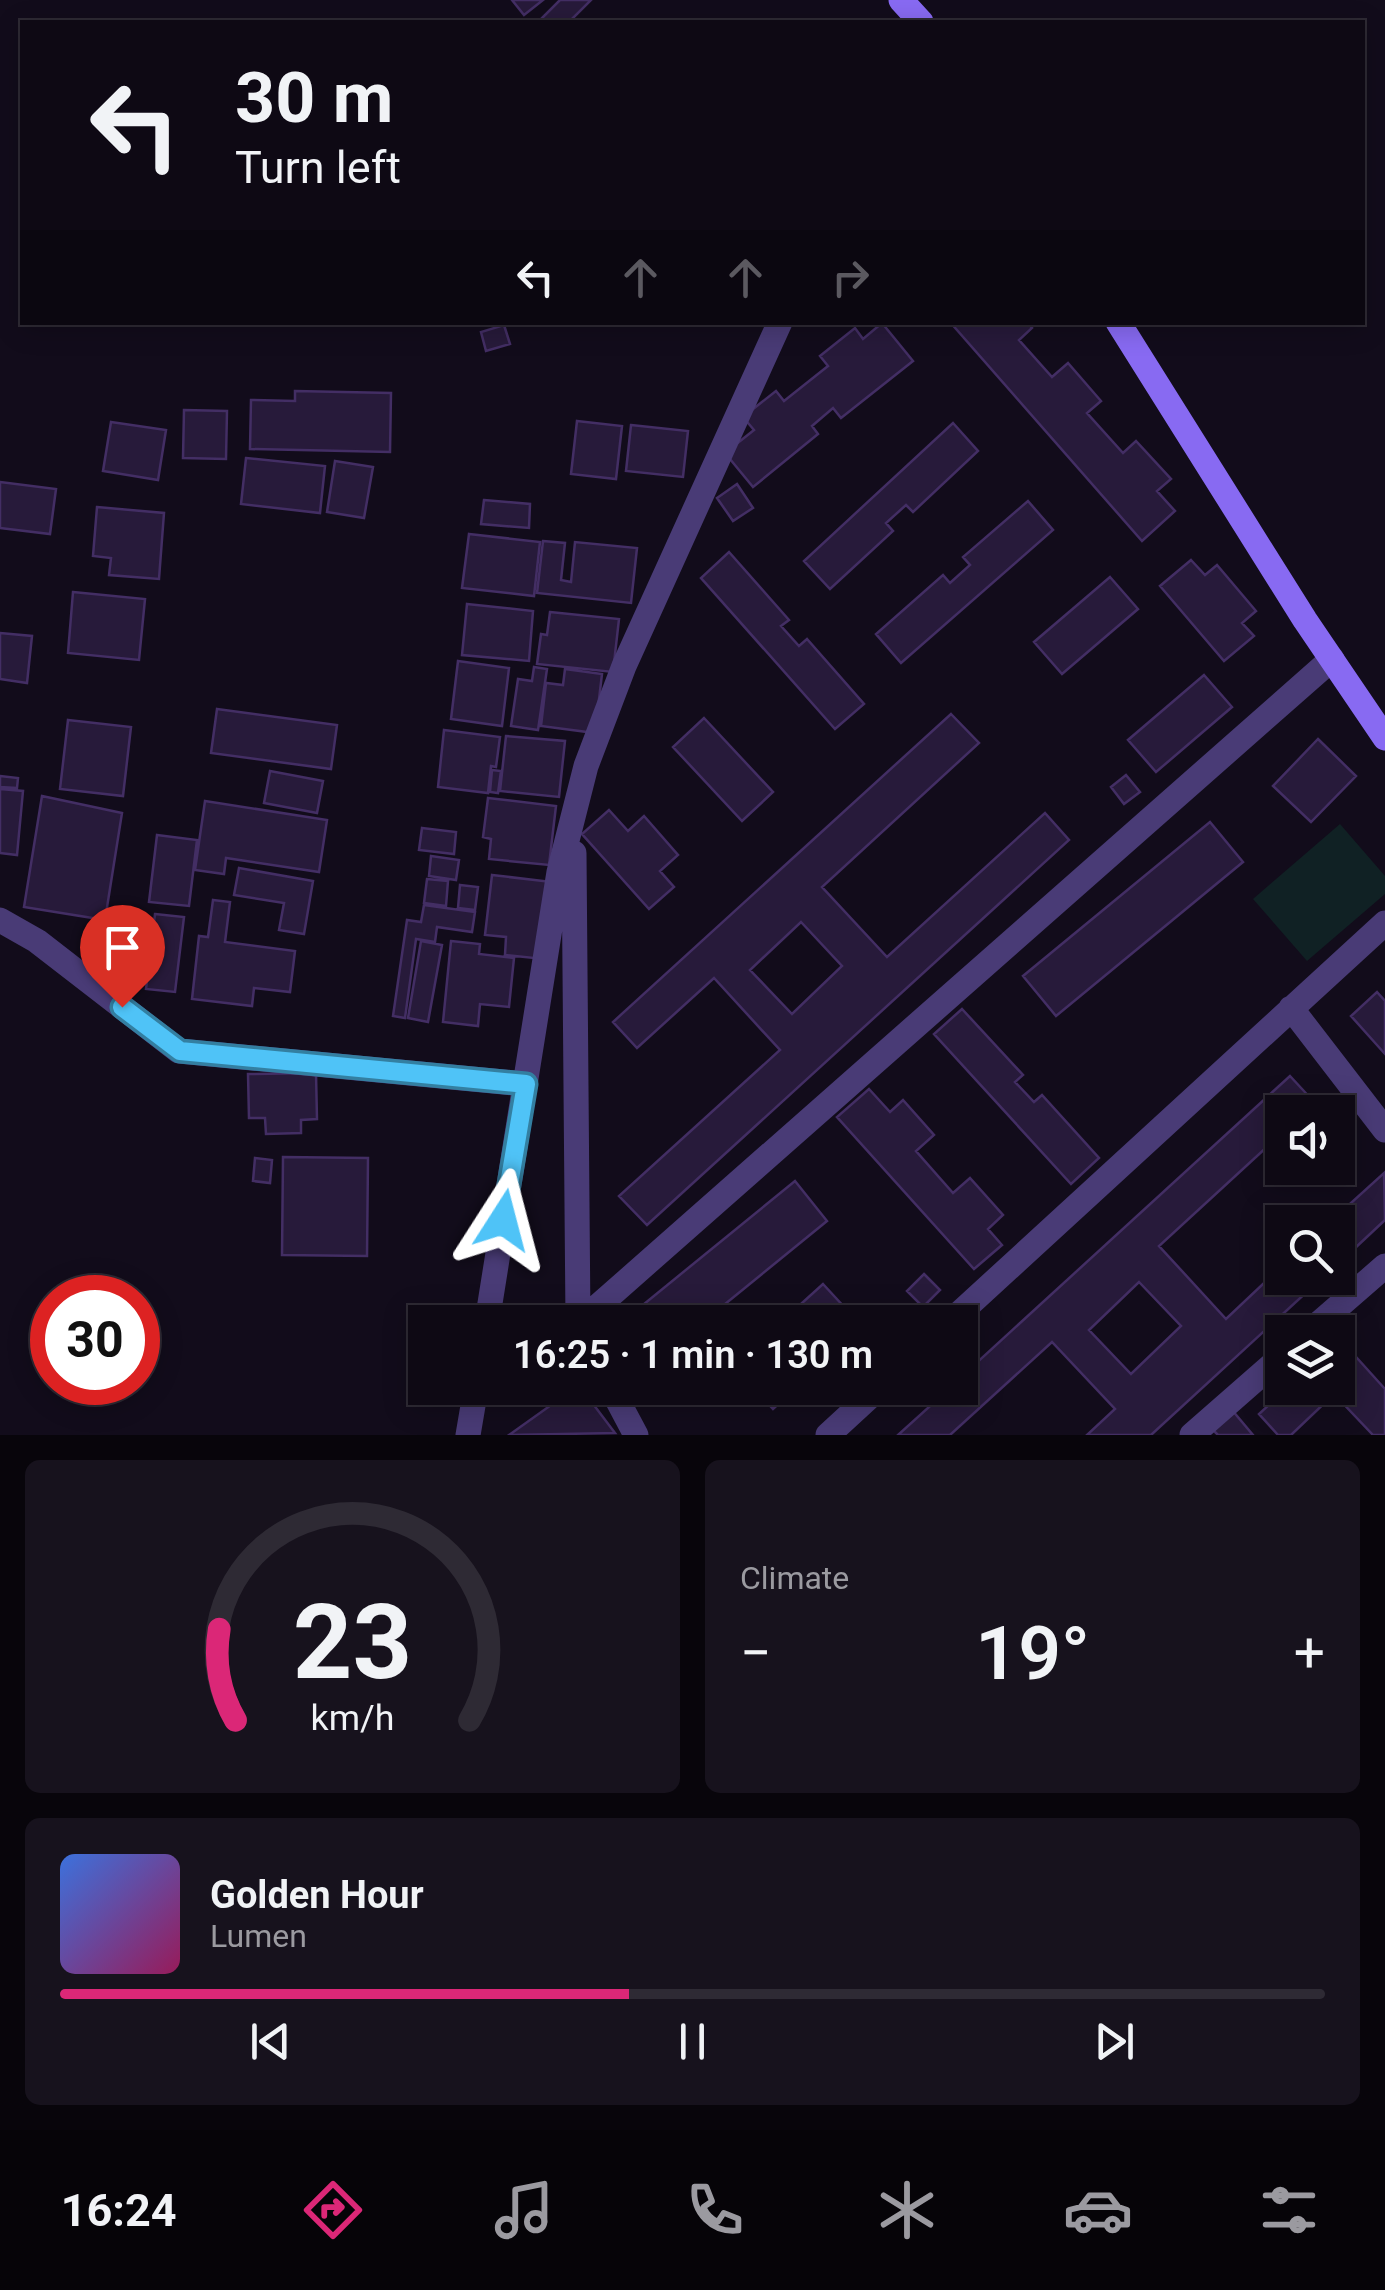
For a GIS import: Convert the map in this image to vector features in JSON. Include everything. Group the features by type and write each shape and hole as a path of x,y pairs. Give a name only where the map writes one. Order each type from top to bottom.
{"main road":[{"path":"1120,325 1385,738"}],"street":[{"path":"489,1305 559,872 586,766 624,666 779,325"},
{"path":"598,1305 1332,659"},
{"path":"574,813 579,1305"},
{"path":"0,920 37,941 180,1051 526,1084"},
{"path":"968,1305 1385,923"},
{"path":"1290,1008 1385,1130"},
{"path":"1329,1315 1385,1266"},
{"path":"1192,1435 1265,1371"},
{"path":"468,1435 473,1405"},
{"path":"620,1405 636,1435"},
{"path":"828,1435 861,1405"}],"shaded area":[{"path":"1340,824 1385,876 1385,894 1307,961 1253,899"}],"building":[{"path":"512,0 543,0 524,15"},
{"path":"560,0 591,0 571,20 540,20"},
{"path":"504,325 510,344 486,351 481,332"},
{"path":"884,325 913,361 841,418 833,408 812,426 818,434 753,487 725,453 754,430 743,417 776,391 784,401 828,366 820,356 855,328 863,339"},
{"path":"953,325 1030,325 1032,328 1019,340 1052,377 1068,363 1101,401 1087,413 1123,453 1136,441 1171,479 1157,491 1175,511 1142,541"},
{"path":"295,391 391,393 390,452 250,449 251,400 295,401"},
{"path":"184,410 227,411 226,459 183,458"},
{"path":"577,421 622,426 616,479 571,474"},
{"path":"111,422 166,430 158,480 103,471"},
{"path":"953,423 978,451 913,512 906,505 886,523 893,531 830,589 804,561"},
{"path":"631,425 688,431 683,477 626,471"},
{"path":"246,458 325,466 320,513 241,504"},
{"path":"335,461 373,467 364,518 327,512"},
{"path":"0,482 56,489 50,534 0,528"},
{"path":"737,484 753,508 733,521 717,498"},
{"path":"484,500 530,504 529,528 481,524"},
{"path":"1028,501 1053,530 901,663 876,634 943,575 950,583 970,565 963,557"},
{"path":"97,507 164,513 159,579 109,575 111,558 93,556"},
{"path":"469,534 540,542 534,596 462,588"},
{"path":"543,541 565,543 561,580 571,582 575,542 637,548 631,603 537,593"},
{"path":"729,552 789,620 781,626 799,646 807,639 864,704 835,729 701,578"},
{"path":"1191,560 1205,575 1217,565 1256,611 1242,623 1254,636 1224,661 1160,586"},
{"path":"1110,577 1138,609 1062,674 1034,642"},
{"path":"73,592 145,599 139,660 68,653"},
{"path":"467,604 533,611 529,661 462,655"},
{"path":"550,612 619,619 613,672 537,664 541,634 547,635"},
{"path":"0,633 32,636 27,683 0,679"},
{"path":"458,661 509,668 502,726 451,719"},
{"path":"534,667 547,669 538,730 511,726 518,679 532,681"},
{"path":"565,669 602,674 595,733 541,726 546,683 563,685"},
{"path":"1204,675 1232,707 1156,772 1128,740"},
{"path":"217,709 337,725 331,769 211,753"},
{"path":"951,714 979,743 822,887 887,957 1045,813 1069,840 647,1225 619,1196 780,1050 714,978 637,1048 613,1022","holes":["801,922 842,966 792,1014 750,970"]},
{"path":"704,718 773,792 742,821 673,747"},
{"path":"68,720 131,727 123,796 60,789"},
{"path":"444,730 500,737 488,793 438,787"},
{"path":"506,736 565,741 559,797 500,791"},
{"path":"1318,739 1356,776 1311,822 1273,786"},
{"path":"492,770 501,771 498,793 490,792"},
{"path":"270,771 323,781 317,813 264,803"},
{"path":"1126,775 1140,792 1124,804 1111,787"},
{"path":"0,776 18,778 17,788 0,787"},
{"path":"0,789 23,791 17,855 0,853"},
{"path":"42,796 122,813 105,920 24,907"},
{"path":"488,798 556,806 549,865 489,859 491,839 483,837"},
{"path":"205,801 327,820 319,872 226,858 224,874 195,870"},
{"path":"609,810 628,831 644,816 678,855 660,871 674,887 649,909 582,834"},
{"path":"1210,822 1243,862 1056,1016 1023,976"},
{"path":"422,828 456,832 454,854 419,850"},
{"path":"157,835 197,840 189,906 149,902"},
{"path":"431,856 459,860 456,880 429,876"},
{"path":"239,868 313,881 304,934 279,930 284,903 234,895"},
{"path":"492,875 552,882 543,959 505,955 506,937 485,935"},
{"path":"427,879 448,881 446,906 424,903"},
{"path":"460,885 478,887 475,910 458,908"},
{"path":"213,900 230,902 225,942 295,951 290,992 254,988 252,1006 192,999 199,936 208,937"},
{"path":"424,905 475,912 472,932 437,927 435,942 416,939 405,1018 393,1016 407,920 421,922"},
{"path":"155,914 184,917 175,992 146,989"},
{"path":"421,941 442,945 428,1022 408,1018"},
{"path":"451,941 480,944 479,954 514,958 509,1007 480,1004 478,1026 443,1022"},
{"path":"1377,992 1385,1001 1385,1054 1351,1016"},
{"path":"962,1009 1023,1075 1015,1082 1034,1102 1042,1095 1099,1158 1071,1184 934,1034"},
{"path":"316,1073 317,1119 301,1120 301,1133 266,1134 265,1118 249,1118 248,1074"},
{"path":"1290,1076 1308,1095 1269,1095"},
{"path":"869,1089 890,1112 903,1100 934,1135 916,1151 953,1193 970,1178 1003,1215 988,1229 1002,1245 974,1269 837,1117"},
{"path":"1265,1099 1265,1149 1159,1246 1226,1319 1265,1282 1265,1295 1303,1295 1282,1315 1265,1315 1265,1330 1151,1435 1087,1435 1115,1409 1052,1342 950,1435 898,1435 931,1405 978,1405 978,1362","holes":["1139,1282 1181,1326 1131,1374 1089,1330"]},
{"path":"283,1157 368,1158 367,1256 282,1255"},
{"path":"255,1158 272,1160 270,1183 253,1181"},
{"path":"1384,1173 1385,1220 1355,1248 1355,1205 1349,1205"},
{"path":"795,1181 827,1221 724,1305 643,1305"},
{"path":"924,1274 940,1290 925,1305 907,1291"},
{"path":"823,1284 842,1305 800,1305"},
{"path":"1355,1356 1385,1389 1385,1435 1373,1435 1344,1405 1355,1405"},
{"path":"551,1405 594,1405 615,1433 509,1435"},
{"path":"1269,1405 1322,1405 1291,1435 1278,1435 1259,1414"},
{"path":"1232,1410 1253,1435 1218,1435 1211,1428"}],"route":[{"path":"122,1007 180,1051 526,1084 503,1220"}]}
